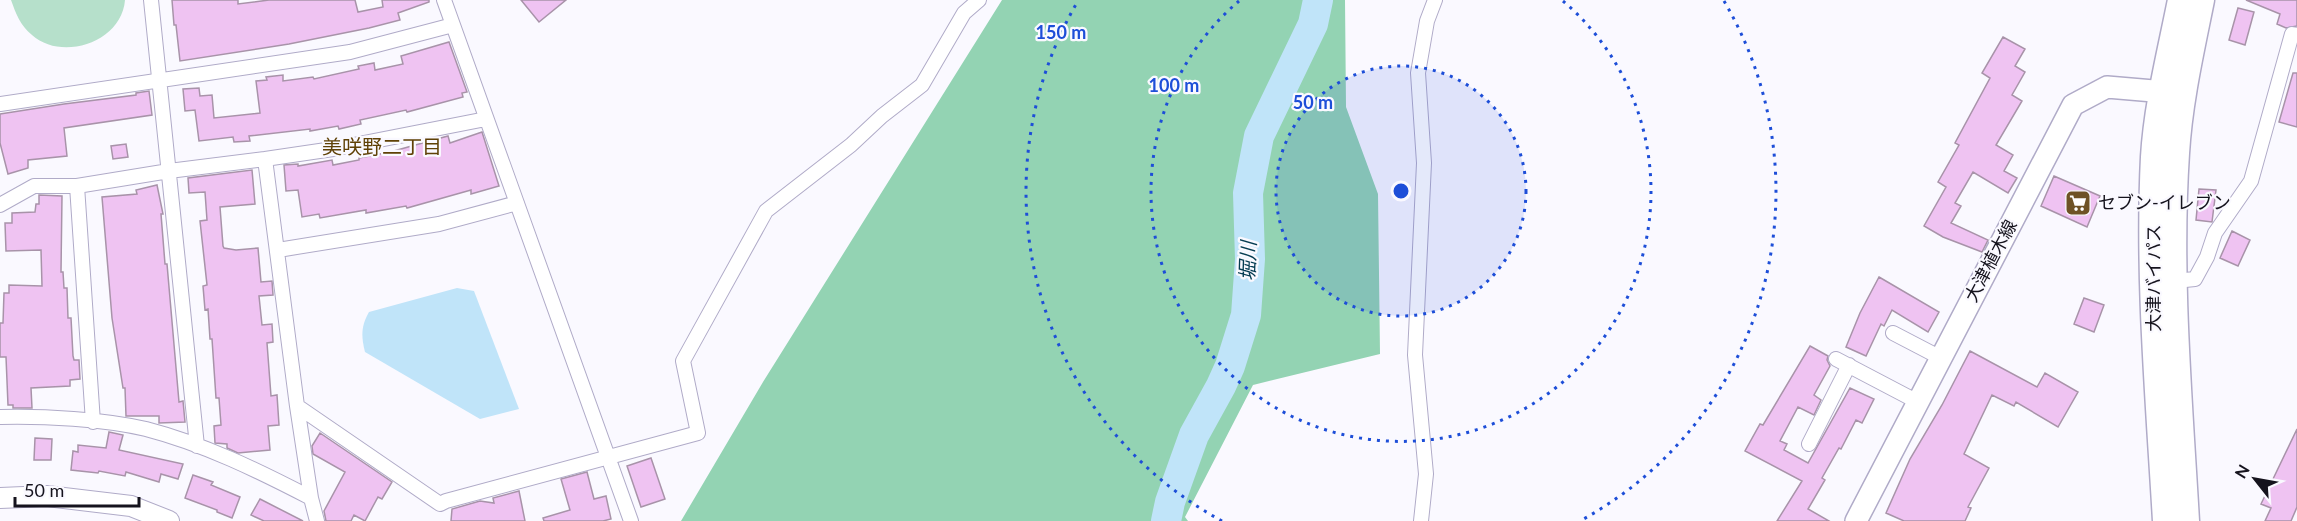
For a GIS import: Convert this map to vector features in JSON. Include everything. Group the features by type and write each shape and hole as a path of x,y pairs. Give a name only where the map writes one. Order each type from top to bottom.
{"highway":[{"name":"大津バイパス","path":"2180,0 2173,93 2177,151 2174,264 2187,521"},
{"name":"大津バイパス","path":"2165,521 2152,313 2153,156 2202,0"}],"main road":[{"name":"大津植木線","path":"1856,521 2073,105 2107,87 2173,93"},
{"path":"0,498 47,496 131,507 169,521"}],"street":[{"path":"151,0 197,446"},
{"path":"444,0 631,521"},
{"path":"297,406 440,504 698,433 683,361 766,211 851,145 882,116 922,85 964,13 978,0"},
{"path":"1421,521 1426,474 1414,355 1424,163 1418,73 1427,21 1435,0"},
{"path":"0,104 350,52 453,25"},
{"path":"2175,281 2195,279 2207,257 2215,233 2251,181 2292,34 2297,35"},
{"path":"0,205 34,186 76,186 333,149 486,119"},
{"path":"265,159 297,406 311,498 317,521"},
{"path":"76,186 93,422"},
{"path":"278,250 440,224 517,203"},
{"path":"1893,333 1941,358"},
{"path":"1809,444 1842,362 1918,402"},
{"path":"0,417 35,416 145,429 197,446 266,474 311,498"}],"green space":[{"path":"11,0 125,0 121,15 102,37 74,47 59,47 44,43 32,35 21,23"},
{"path":"1002,0 1345,0 1346,107 1378,194 1380,354 1253,385 1185,517 1188,521 681,521 763,382"}],"water":[{"path":"457,288 474,291 519,409 480,419 365,352 362,331 369,312"}],"building":[{"path":"172,0 238,0 238,4 269,0 355,0 358,12 383,7 382,0 429,0 429,2 398,13 400,20 369,28 289,44 180,61"},
{"path":"521,0 566,0 539,22"},
{"path":"2246,0 2297,0 2297,26 2286,28 2277,24 2280,14"},
{"path":"2238,8 2254,12 2245,45 2229,40"},
{"path":"2003,37 2025,49 2015,66 2025,72 2012,95 2022,101 1996,145 2013,155 2004,171 2017,178 2008,193 1973,172 1955,203 1961,206 1951,223 1988,240 1982,252 1943,237 1924,226 1946,187 1938,182 1959,145 1955,143 1990,78 1982,73"},
{"path":"449,42 467,92 462,93 463,97 407,112 406,110 360,120 361,124 339,129 338,126 310,131 310,129 249,136 250,141 234,142 233,137 199,141 195,110 185,111 183,89 199,88 200,96 212,95 214,118 260,113 256,81 267,80 266,77 283,75 283,81 313,77 314,79 359,69 358,66 374,63 375,70 403,64 401,56"},
{"path":"2293,73 2297,73 2297,127 2279,122"},
{"path":"149,91 152,115 64,128 67,156 28,160 28,168 8,174 0,143 0,114 136,95 136,93"},
{"path":"482,132 499,186 471,194 471,190 407,208 406,206 366,213 366,210 320,218 319,214 302,217 298,190 286,191 284,165 298,164 298,166 332,160 333,165 448,136 450,143"},
{"path":"126,144 128,157 113,159 111,146"},
{"path":"252,170 255,204 220,207 223,246 236,250 258,248 261,282 272,281 273,295 259,296 262,325 272,324 273,342 267,343 271,396 277,395 279,425 268,426 270,450 238,453 227,448 227,444 215,443 214,426 221,425 219,398 216,398 212,339 210,339 208,309 205,310 203,286 207,285 200,221 207,220 205,192 189,193 188,178"},
{"path":"2054,176 2100,196 2087,227 2041,206"},
{"path":"157,185 163,214 161,214 165,264 167,264 179,402 183,401 185,422 159,423 159,416 126,416 125,388 123,388 112,318 102,197 137,194 136,190"},
{"path":"2199,189 2216,190 2212,222 2196,220"},
{"path":"39,195 62,196 61,272 63,272 64,288 67,288 73,356 74,360 79,360 80,379 70,380 70,386 31,388 32,408 13,408 13,405 8,405 6,357 0,357 0,323 3,323 4,293 9,293 9,285 42,286 41,250 6,251 5,223 12,223 12,213 35,212 36,204 39,204"},
{"path":"2232,231 2250,240 2238,266 2220,258"},
{"path":"1879,277 1939,312 1928,332 1892,310 1884,326 1881,324 1866,356 1846,347 1860,313"},
{"path":"2084,298 2104,305 2094,332 2074,324"},
{"path":"1810,346 1828,356 1830,366 1814,395 1821,400 1814,415 1798,407 1780,441 1787,444 1784,450 1808,463 1850,388 1874,399 1862,423 1856,420 1841,449 1839,448 1822,478 1825,480 1808,509 1829,521 1777,521 1802,481 1745,451"},
{"path":"1970,351 2037,387 2045,373 2078,392 2058,427 2016,402 2014,406 1992,395 1964,454 1989,468 1968,507 1971,508 1965,521 1904,521 1886,513 1910,459"},
{"path":"2297,429 2297,507 2291,521 2265,521 2271,508 2261,504"},
{"path":"109,432 123,435 119,450 183,464 178,479 161,474 159,482 126,472 125,476 99,471 98,473 71,470 73,451 78,452 78,445 106,448"},
{"path":"320,433 392,482 382,499 378,497 365,521 354,515 351,521 326,521 324,511 345,472 313,454 312,446"},
{"path":"35,438 52,439 51,460 34,460"},
{"path":"651,458 665,499 641,507 627,466"},
{"path":"587,472 594,499 606,496 611,519 544,521 543,518 570,510 561,479"},
{"path":"193,475 213,482 211,485 240,497 232,518 185,498"},
{"path":"519,491 525,521 451,521 452,509 480,501 494,503 493,498"},
{"path":"260,499 303,521 264,521 251,515"}],"waterway":[{"name":"堀川","path":"1166,521 1170,502 1194,435 1230,366 1246,315 1250,259 1248,193 1259,136 1313,24 1318,0"}],"place":[{"name":"セブン-イレブン","path":"2078,203"}],"district":[{"name":"美咲野二丁目","path":"382,147"}]}
